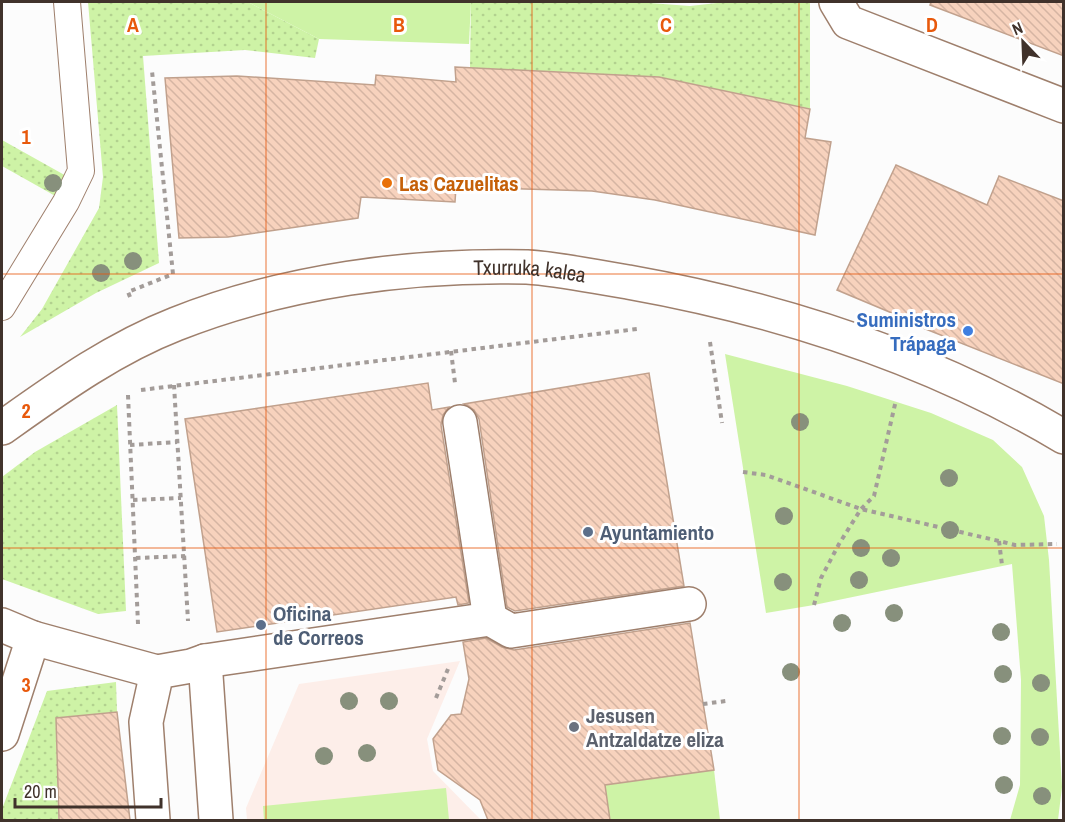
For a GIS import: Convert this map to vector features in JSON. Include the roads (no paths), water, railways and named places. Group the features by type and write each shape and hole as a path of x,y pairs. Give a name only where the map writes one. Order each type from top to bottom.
{"street":[{"path":"836,2 848,22 1064,106"},
{"name":"Txurruka kalea","path":"2,428 94,364 147,336 227,306 315,284 385,274 458,267 530,267 687,293 837,333 968,387 1064,437"},
{"path":"460,422 490,619"},
{"path":"2,625 33,638 149,670 490,619 511,631 689,604"},
{"path":"2,734 33,638"},
{"path":"198,664 216,820"},
{"path":"149,670 146,722 153,820"}],"lane":[{"path":"2,307 66,202 81,171 66,2"}],"place":[{"name":"Las Cazuelitas","path":"387,183"},
{"name":"Suministros Trápaga","path":"968,331"},
{"name":"Ayuntamiento","path":"588,532"},
{"name":"Oficina de Correos","path":"261,625"},
{"name":"Jesusen Antzaldatze eliza","path":"574,727"}]}
